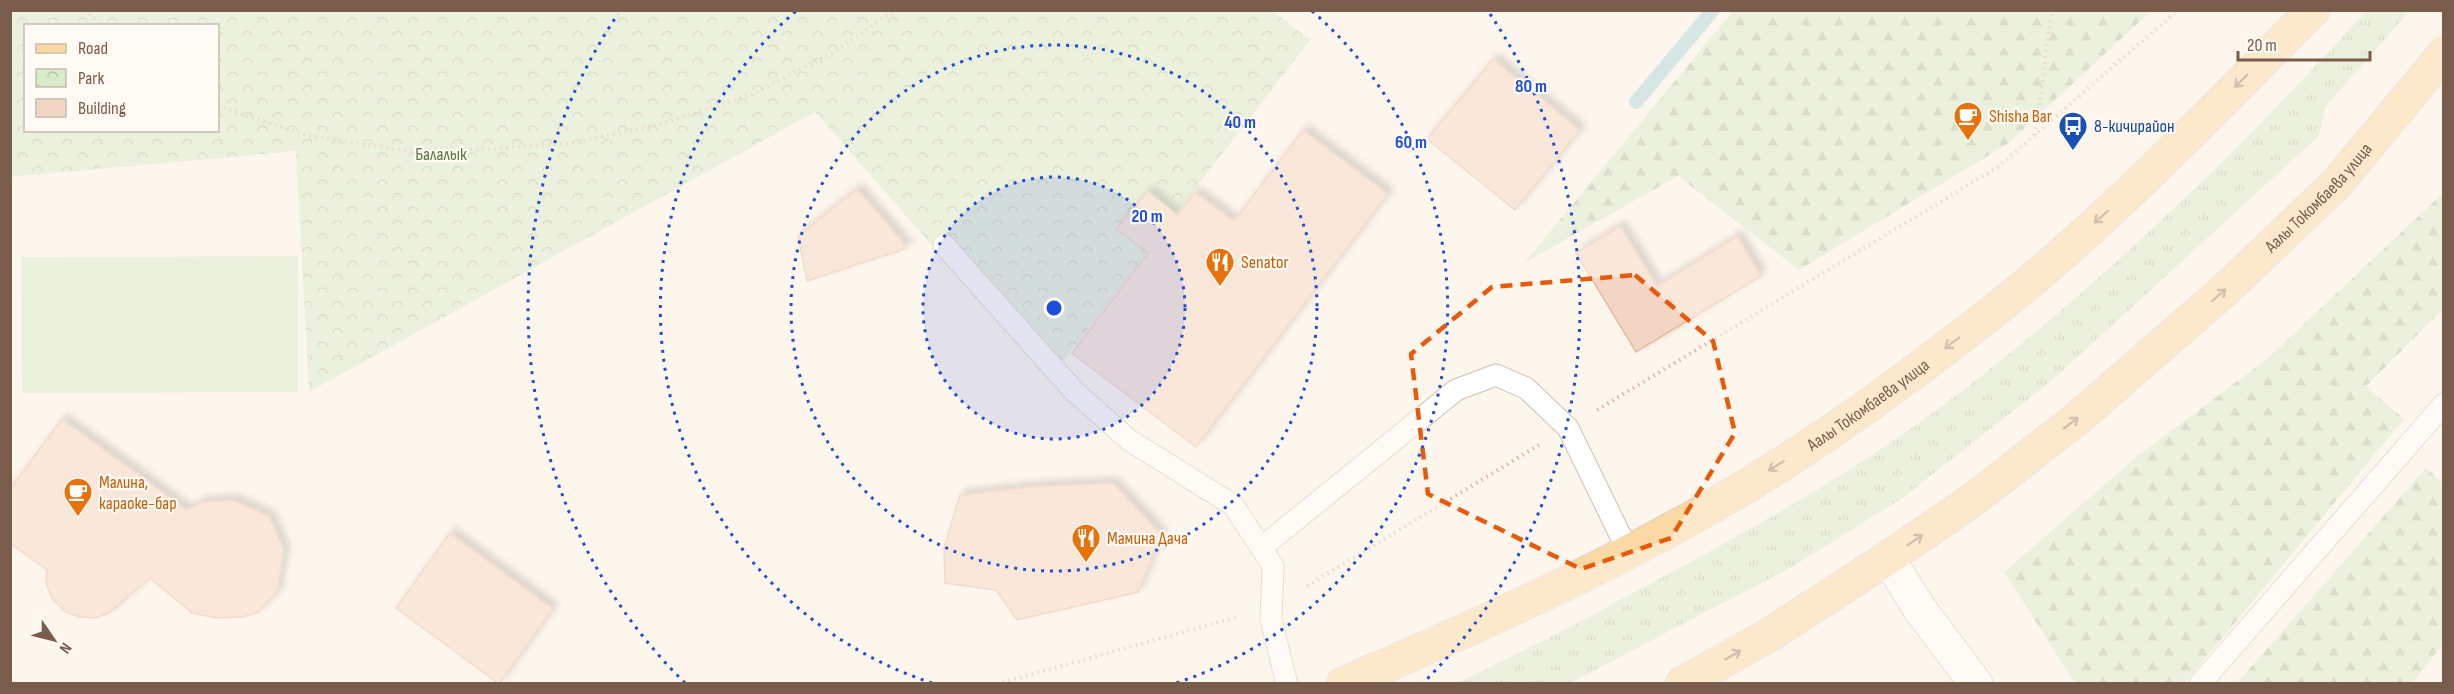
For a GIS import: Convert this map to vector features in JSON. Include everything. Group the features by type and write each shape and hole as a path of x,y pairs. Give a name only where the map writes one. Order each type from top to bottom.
{"main road":[{"name":"Аалы Токомбаева улица","path":"1344,684 1558,587 1695,516 1810,445 1885,394 1998,308 2123,198 2313,10"},
{"name":"Аалы Токомбаева улица","path":"1682,684 1769,635 1888,558 1974,499 2079,417 2226,289 2336,184 2444,54"}],"street":[{"path":"1888,558 1919,608 1976,684"}],"lane":[{"path":"944,245 1074,391 1129,440 1233,505 1272,566 1269,609 1287,684"},
{"path":"1261,548 1456,390 1496,375 1526,388 1568,428 1628,550"},
{"path":"2200,684 2444,404"}],"path":[{"path":"86,10 100,24"},
{"path":"219,106 309,136 404,150 493,149 572,143 661,124 753,93 834,52 895,10"},
{"path":"2035,135 2052,10"},
{"path":"997,684 1269,609 1998,167 2178,10"}],"highlighted area":[{"path":"1635,275 1713,341 1735,433 1671,538 1581,569 1428,494 1411,354 1492,287"}],"green space":[{"name":"Балалык","path":"1271,10 1310,40 1049,379 815,112 309,392 296,151 11,177 11,11"},
{"path":"1733,11 2151,11 2009,143 1799,270 1678,176 1524,263"},
{"path":"2366,11 2410,11 2325,107 2319,136 2049,383 1901,499 1792,567 1570,683 1457,683 1557,634 1734,538 1813,492 1926,418 2016,348 2172,210 2271,112"},
{"path":"2443,193 2443,309 2366,386 2404,419 2185,683 2075,683 2004,572 2135,458 2267,359"},
{"path":"298,256 298,392 22,393 21,257"},
{"path":"2426,468 2443,483 2443,644 2413,683 2237,683"}],"building":[{"path":"1493,59 1580,130 1515,210 1427,139"},
{"name":"Senator","path":"1303,130 1388,194 1196,447 1072,353 1148,253 1116,229 1148,191 1177,215 1195,192 1234,221"},
{"path":"857,189 908,248 807,281 798,236"},
{"path":"1620,226 1657,286 1737,236 1761,276 1636,352 1576,253"},
{"path":"62,419 187,510 203,502 233,500 269,516 284,550 277,593 258,612 243,617 217,618 192,613 150,578 110,612 96,618 79,617 64,611 52,598 46,583 47,570 10,543 10,489"},
{"path":"1113,483 1161,534 1138,592 1017,620 996,590 945,583 944,548 960,495 1029,487"},
{"path":"450,533 553,609 499,684 396,608"}],"waterway":[{"path":"1636,102 1713,10"}],"place":[{"name":"Shisha Bar","path":"1968,142"},
{"name":"8-кичирайон","path":"2073,152"},
{"name":"Senator","path":"1220,288"},
{"name":"Малина, караоке-бар","path":"78,518"},
{"name":"Мамина Дача","path":"1086,564"}]}
